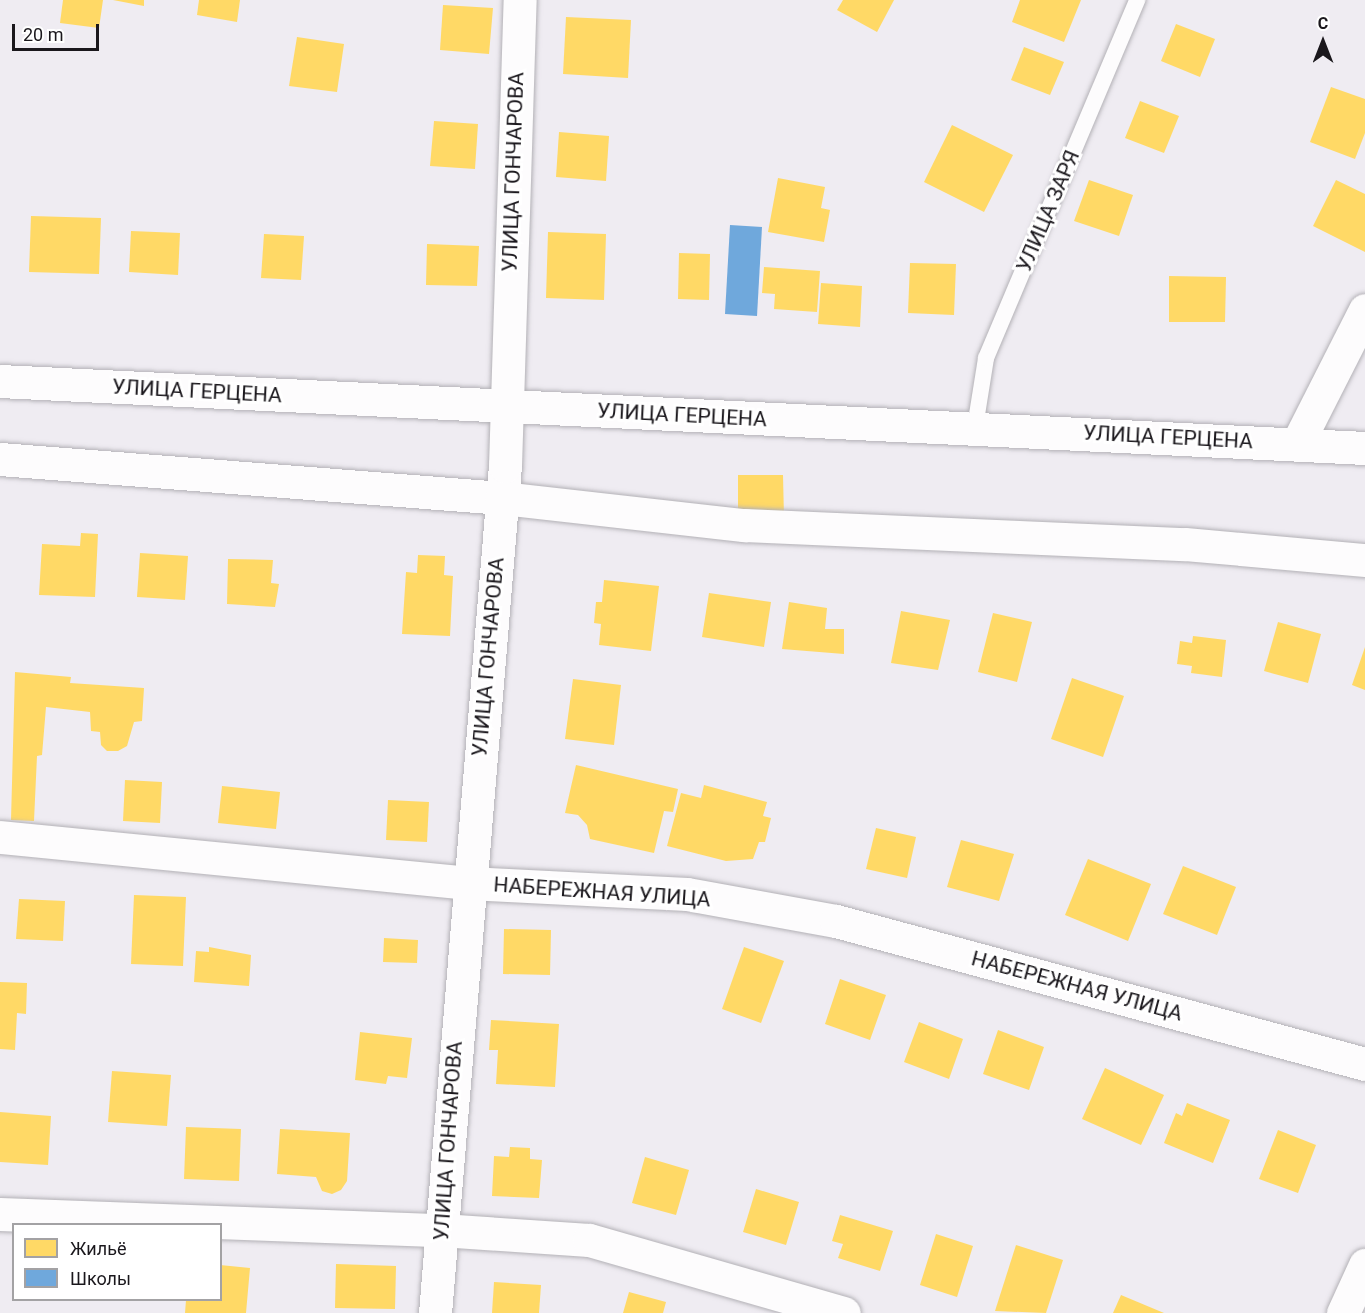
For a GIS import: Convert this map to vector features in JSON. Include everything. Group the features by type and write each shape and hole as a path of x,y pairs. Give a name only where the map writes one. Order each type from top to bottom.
{"street":[{"name":"УЛИЦА ГОНЧАРОВА","path":"435,1313 468,883 502,498 520,0"},
{"path":"1298,444 1365,310"},
{"name":"УЛИЦА ГЕРЦЕНА","path":"0,381 507,407 975,427 1365,448"},
{"path":"0,459 502,498 744,525 1185,544 1365,560"},
{"name":"НАБЕРЕЖНАЯ УЛИЦА","path":"0,837 468,883 687,894 836,921 1365,1064"},
{"path":"0,1214 441,1230 589,1240 844,1313"},
{"path":"1343,1313 1365,1265"}],"lane":[{"name":"УЛИЦА ЗАРЯ","path":"975,427 986,358 1137,0"}],"building: Жильё":[{"path":"63,0 103,0 99,28 60,23"},
{"path":"113,0 144,0 144,6"},
{"path":"199,0 240,0 237,22 197,15"},
{"path":"843,0 894,0 877,32 837,10"},
{"path":"1020,0 1081,0 1064,42 1012,22"},
{"path":"443,5 493,8 489,54 440,50"},
{"path":"566,17 631,20 628,78 563,74"},
{"path":"1176,24 1215,39 1200,77 1161,61"},
{"path":"297,37 344,44 337,92 289,86"},
{"path":"1024,47 1064,62 1050,95 1011,80"},
{"path":"1331,87 1365,99 1365,133 1355,159 1310,142"},
{"path":"1140,101 1179,116 1164,153 1125,138"},
{"path":"434,121 478,124 475,169 430,166"},
{"path":"952,125 1013,155 984,212 924,182"},
{"path":"559,132 609,136 606,181 556,177"},
{"path":"778,178 825,187 821,208 830,210 824,242 768,232"},
{"path":"1089,180 1133,195 1119,236 1074,221"},
{"path":"1336,180 1365,194 1365,252 1313,226"},
{"path":"31,216 101,218 99,274 29,272"},
{"path":"131,231 180,233 178,275 129,272"},
{"path":"548,232 606,234 604,300 546,298"},
{"path":"264,234 304,236 301,280 261,278"},
{"path":"427,244 479,246 477,286 426,285"},
{"path":"679,253 710,254 709,300 678,299"},
{"path":"910,263 956,264 954,315 908,313"},
{"path":"764,267 820,271 817,312 774,309 775,294 762,293"},
{"path":"1169,276 1226,277 1225,322 1169,322"},
{"path":"821,283 862,286 860,327 818,324"},
{"path":"738,475 783,475 784,518 738,518"},
{"path":"81,533 98,534 95,597 39,595 42,544 80,546"},
{"path":"140,553 188,556 185,600 137,597"},
{"path":"418,555 445,556 444,575 453,576 450,636 402,634 406,572 417,573"},
{"path":"228,559 273,560 271,583 279,584 275,607 227,604"},
{"path":"604,580 659,586 651,651 599,645 601,624 594,623 596,602 602,602"},
{"path":"709,593 771,602 764,647 702,637"},
{"path":"789,602 827,608 825,629 844,629 844,654 782,649"},
{"path":"901,611 950,620 938,670 891,663"},
{"path":"993,613 1032,622 1017,682 978,672"},
{"path":"1278,622 1321,634 1308,683 1264,671"},
{"path":"1193,636 1226,640 1222,677 1191,673 1192,666 1177,664 1180,641 1192,643"},
{"path":"1365,647 1365,690 1352,685"},
{"path":"15,672 71,677 70,683 144,688 142,721 134,722 127,746 118,751 107,751 101,745 100,732 91,731 90,712 46,707 42,755 37,756 34,821 11,820"},
{"path":"1072,678 1124,696 1103,757 1051,739"},
{"path":"573,679 621,685 614,745 565,739"},
{"path":"576,765 678,789 673,812 664,811 654,853 590,839 587,825 578,815 565,813"},
{"path":"125,780 162,782 160,823 123,821"},
{"path":"704,785 767,802 763,816 771,818 765,842 759,842 753,859 726,861 667,846 681,793 701,798"},
{"path":"222,786 280,792 276,829 218,823"},
{"path":"388,800 429,802 427,842 386,840"},
{"path":"876,828 916,837 907,878 866,869"},
{"path":"961,840 1014,854 999,901 947,887"},
{"path":"1088,859 1151,884 1128,941 1065,915"},
{"path":"1183,866 1236,887 1217,935 1163,914"},
{"path":"134,895 186,897 183,966 131,964"},
{"path":"19,899 65,901 63,941 16,939"},
{"path":"504,929 551,930 550,975 503,974"},
{"path":"384,938 418,940 417,963 383,962"},
{"path":"209,947 251,955 249,986 194,982 196,951 209,952"},
{"path":"744,947 784,961 761,1023 722,1009"},
{"path":"840,979 886,995 870,1040 825,1024"},
{"path":"0,982 27,983 26,1014 17,1013 15,1050 0,1049"},
{"path":"491,1020 559,1024 555,1087 496,1084 498,1050 489,1050"},
{"path":"919,1022 963,1039 949,1079 904,1062"},
{"path":"998,1030 1044,1047 1029,1090 983,1074"},
{"path":"360,1032 412,1038 407,1078 388,1076 386,1084 355,1080"},
{"path":"1105,1068 1164,1095 1141,1145 1082,1119"},
{"path":"112,1071 171,1075 167,1126 108,1122"},
{"path":"1187,1103 1230,1120 1213,1163 1164,1143 1176,1113 1182,1116"},
{"path":"0,1112 51,1116 48,1165 0,1162"},
{"path":"186,1127 241,1129 239,1181 184,1179"},
{"path":"280,1129 350,1133 347,1181 341,1190 332,1194 322,1191 316,1177 277,1174"},
{"path":"1278,1130 1316,1145 1298,1193 1259,1179"},
{"path":"510,1147 530,1148 530,1159 542,1160 539,1198 492,1196 494,1156 509,1157"},
{"path":"645,1157 689,1170 676,1215 632,1203"},
{"path":"756,1189 799,1202 786,1245 743,1232"},
{"path":"840,1215 893,1231 880,1271 838,1258 843,1244 832,1241"},
{"path":"936,1234 973,1246 957,1297 920,1285"},
{"path":"1016,1245 1063,1260 1046,1313 995,1311"},
{"path":"336,1264 396,1266 395,1309 335,1308"},
{"path":"222,1265 250,1268 246,1313 185,1313 186,1301 222,1301"},
{"path":"494,1282 541,1285 539,1313 492,1313"},
{"path":"629,1292 666,1302 663,1313 623,1313"},
{"path":"1121,1295 1164,1313 1113,1313"}],"building: Школы":[{"path":"730,225 762,227 757,316 725,314"}]}
